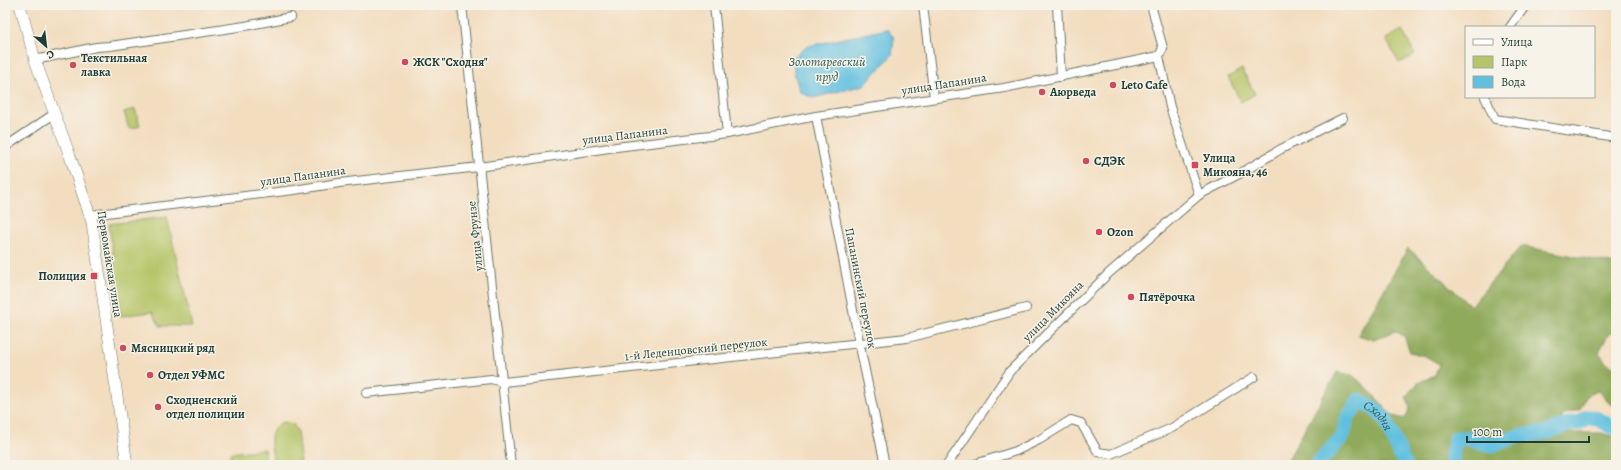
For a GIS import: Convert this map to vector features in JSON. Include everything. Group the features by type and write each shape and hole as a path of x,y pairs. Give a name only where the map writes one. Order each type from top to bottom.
{"main road":[{"name":"Первомайская улица","path":"20,5 35,60 90,216 127,465"}],"street":[{"name":"улица Фрунзе","path":"462,5 511,465"},
{"path":"714,5 727,134"},
{"path":"923,5 934,98"},
{"path":"1057,5 1061,77"},
{"path":"1151,5 1163,48 1159,56 1170,106 1200,195"},
{"path":"1511,26 1526,5"},
{"path":"35,60 96,47 208,32 290,17"},
{"name":"улица Папанина","path":"90,216 340,183 479,167 616,147 727,134 816,116 1061,77 1159,56"},
{"path":"1485,98 1495,119 1616,138"},
{"path":"5,147 54,114"},
{"name":"Папанинский переулок","path":"816,116 859,342 885,465"},
{"name":"улица Микояна","path":"947,465 1010,371 1108,274 1200,195 1241,173 1281,148 1343,118"},
{"name":"1-й Леденцовский переулок","path":"366,393 491,379 503,382 859,342 907,338 1026,308"},
{"path":"972,465 1016,451 1039,440 1071,420 1081,423 1098,452 1111,454 1172,428 1254,377"}],"green space":[{"path":"1402,30 1415,55 1399,63 1386,39"},
{"path":"1242,69 1255,94 1241,102 1228,77"},
{"path":"135,109 140,126 129,129 124,112"},
{"path":"167,217 192,326 160,326 152,312 121,316 109,224"},
{"path":"1521,246 1616,264 1616,332 1609,333 1599,352 1607,364 1616,368 1616,407 1610,404 1598,391 1587,395 1580,409 1562,415 1565,433 1602,433 1616,437 1616,465 1285,465 1337,372 1352,375 1365,386 1393,416 1405,419 1410,408 1406,396 1418,383 1435,375 1439,364 1425,356 1410,352 1404,336 1395,331 1374,340 1358,335 1408,248 1471,306"},
{"path":"283,422 293,424 297,431 301,465 274,465 271,446 272,435 277,425"},
{"path":"265,449 266,465 232,465 230,453"}],"water":[{"name":"Золотаревский пруд","path":"887,29 894,38 892,55 864,85 813,98 800,92 794,73 794,57 808,46"}],"waterway":[{"name":"Сходня","path":"1316,465 1343,436 1347,419 1359,400 1375,409 1385,419 1405,465"},
{"name":"Сходня","path":"1453,465 1452,456 1456,438 1464,438 1492,445 1518,436 1545,433 1569,424 1579,423 1587,417 1599,419 1616,428"}],"place":[{"name":"ЖСК \"Сходня\"","path":"405,62"},
{"name":"Текстильная лавка","path":"73,65"},
{"name":"Leto Cafe","path":"1113,85"},
{"name":"Аюрведа","path":"1042,92"},
{"name":"СДЭК","path":"1086,161"},
{"name":"Улица Микояна, 46","path":"1195,165"},
{"name":"Ozon","path":"1099,232"},
{"name":"Полиция","path":"94,276"},
{"name":"Пятёрочка","path":"1131,297"},
{"name":"Мясницкий ряд","path":"123,348"},
{"name":"Отдел УФМС","path":"150,375"},
{"name":"Сходненский отдел полиции","path":"158,407"}]}
